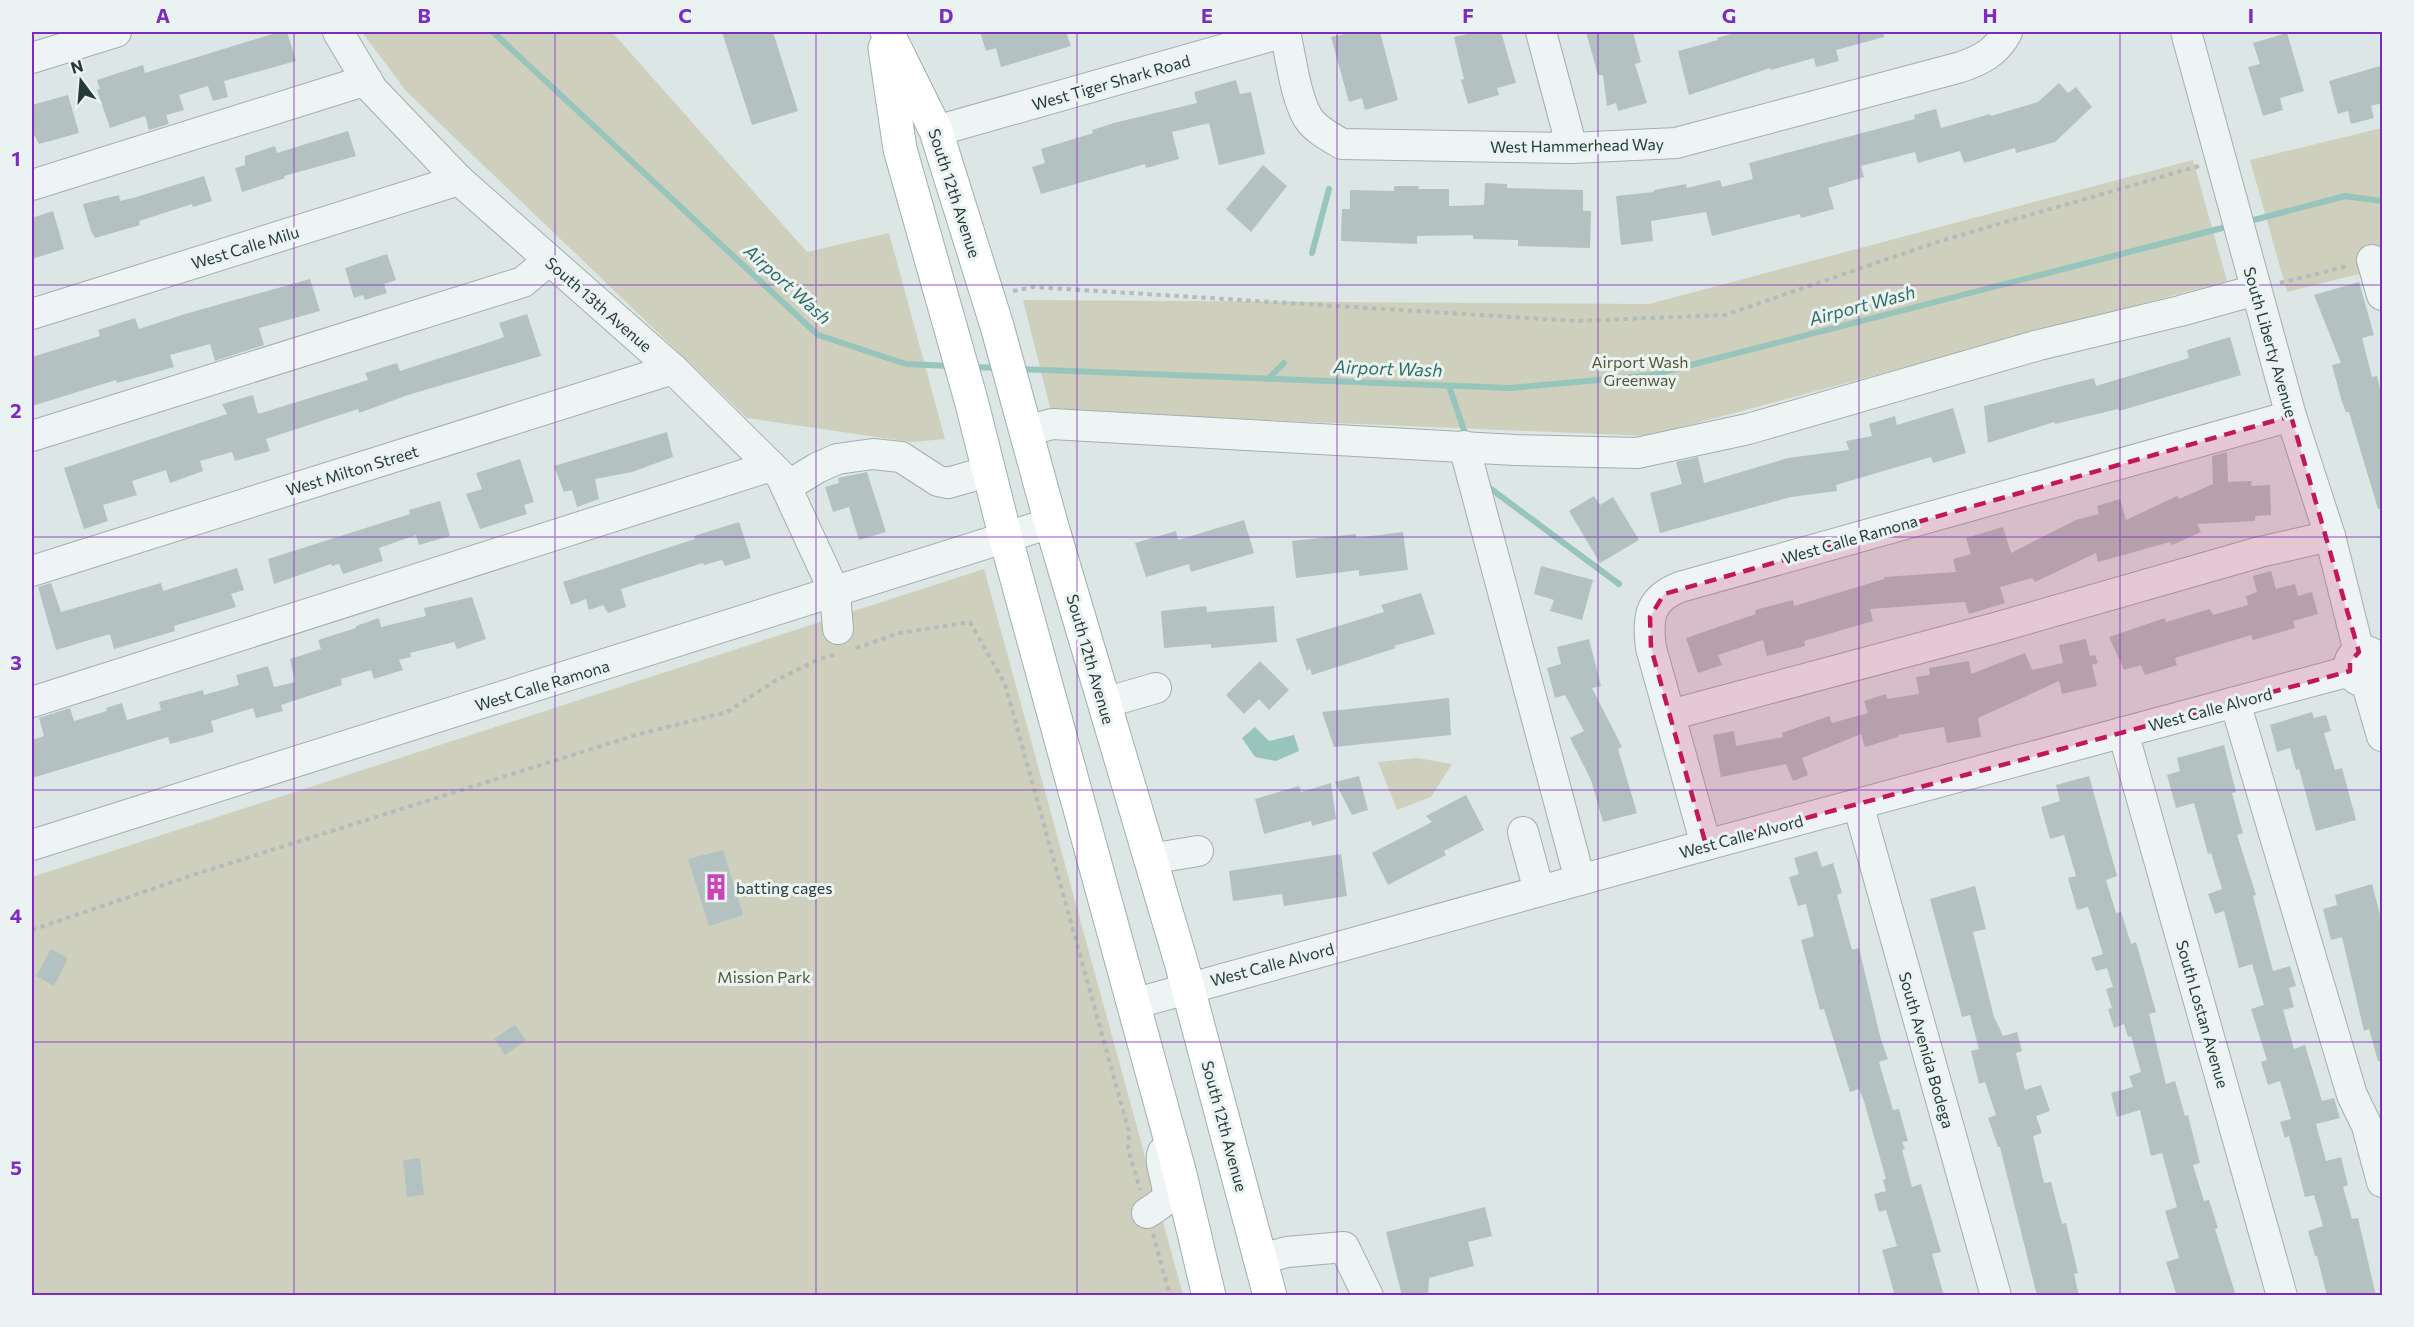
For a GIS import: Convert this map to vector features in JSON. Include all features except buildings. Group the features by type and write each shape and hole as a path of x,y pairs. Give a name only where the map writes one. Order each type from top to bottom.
{"main road":[{"path":"882,32 900,148 971,400 1006,539 1169,1135 1209,1296"},
{"name":"South 12th Avenue","path":"887,32 936,131 997,326 1051,523 1188,987 1270,1296"}],"street":[{"path":"32,58 116,32"},
{"name":"South 13th Avenue","path":"338,32 372,89 459,180 672,369 779,477 835,593"},
{"name":"West Tiger Shark Road","path":"936,131 1285,32"},
{"name":"West Hammerhead Way","path":"1285,32 1301,100 1309,119 1323,134 1342,144 1572,148 1676,143 1961,67 1984,58 2005,41"},
{"path":"1542,32 1572,148"},
{"name":"South Liberty Avenue","path":"2186,32 2291,416 2330,536 2367,665 2382,736"},
{"path":"32,185 367,80"},
{"name":"West Calle Milu","path":"32,314 459,180"},
{"path":"32,436 523,282 549,260"},
{"path":"2373,260 2382,295"},
{"path":"1023,419 1052,424 1258,437 1515,450 1637,453 1748,429 2039,345 2180,311 2254,283"},
{"name":"West Milton Street","path":"32,571 672,369"},
{"name":"West Calle Ramona","path":"1706,845 1651,648 1647,600 1680,587 2291,416"},
{"path":"1464,446 1580,880"},
{"path":"32,702 779,477 838,468 837,459 873,454 901,457 938,481 948,483 990,471"},
{"name":"West Calle Ramona","path":"32,845 1051,523"},
{"path":"1670,715 1995,628 2260,552 2330,536"},
{"path":"835,593 842,644"},
{"name":"West Calle Alvord","path":"1132,1004 2367,665"},
{"path":"1104,703 1156,688"},
{"path":"2235,702 2352,1095 2367,1126 2382,1182"},
{"name":"South Lostan Avenue","path":"2123,732 2282,1296"},
{"name":"South Avenida Bodega","path":"1858,804 1996,1296"},
{"path":"1523,832 1539,891"},
{"path":"1150,859 1198,851"},
{"path":"1147,1213 1164,1201 1168,1191 1160,1159 1169,1135"},
{"path":"1261,1259 1287,1252 1344,1247 1368,1296"}],"path":[{"path":"1007,293 1034,287 1576,321 1725,315 1936,242 2221,159"},
{"path":"2254,283 2373,260"},
{"path":"32,930 202,872 639,734 727,712 773,682 819,659 842,644 970,622 1005,684 1129,1132 1128,1149 1170,1296"}],"highlighted area":[{"path":"2291,416 2359,652 2350,662 2350,671 1706,845 1651,648 1650,617 1664,594"}],"green space":[{"path":"362,32 612,32 807,252 889,233 945,439 911,442 747,418 406,91"},
{"path":"2382,128 2382,268 2287,292 2250,160"},
{"name":"Airport Wash Greenway","path":"2193,160 2227,281 1648,436 1051,411 1023,300 1649,304"},
{"name":"Mission Park","path":"984,569 1183,1295 32,1295 32,877"},
{"path":"1417,758 1452,764 1431,797 1397,810 1378,762"}],"shaded area":[{"path":"1255,727 1269,741 1294,735 1299,751 1276,761 1255,757 1242,738"}],"waterway":[{"name":"Airport Wash","path":"493,32 818,335 906,364 951,366"},
{"path":"1312,253 1329,189"},
{"name":"Airport Wash","path":"2246,222 2345,196 2382,201"},
{"name":"Airport Wash","path":"1018,369 1511,388 1652,375 2230,226"},
{"path":"1268,379 1284,363"},
{"name":"Airport Wash","path":"973,367 999,368"},
{"path":"1449,386 1467,439"},
{"path":"1487,486 1619,584"}],"place":[{"name":"batting cages","path":"716,887"}]}
